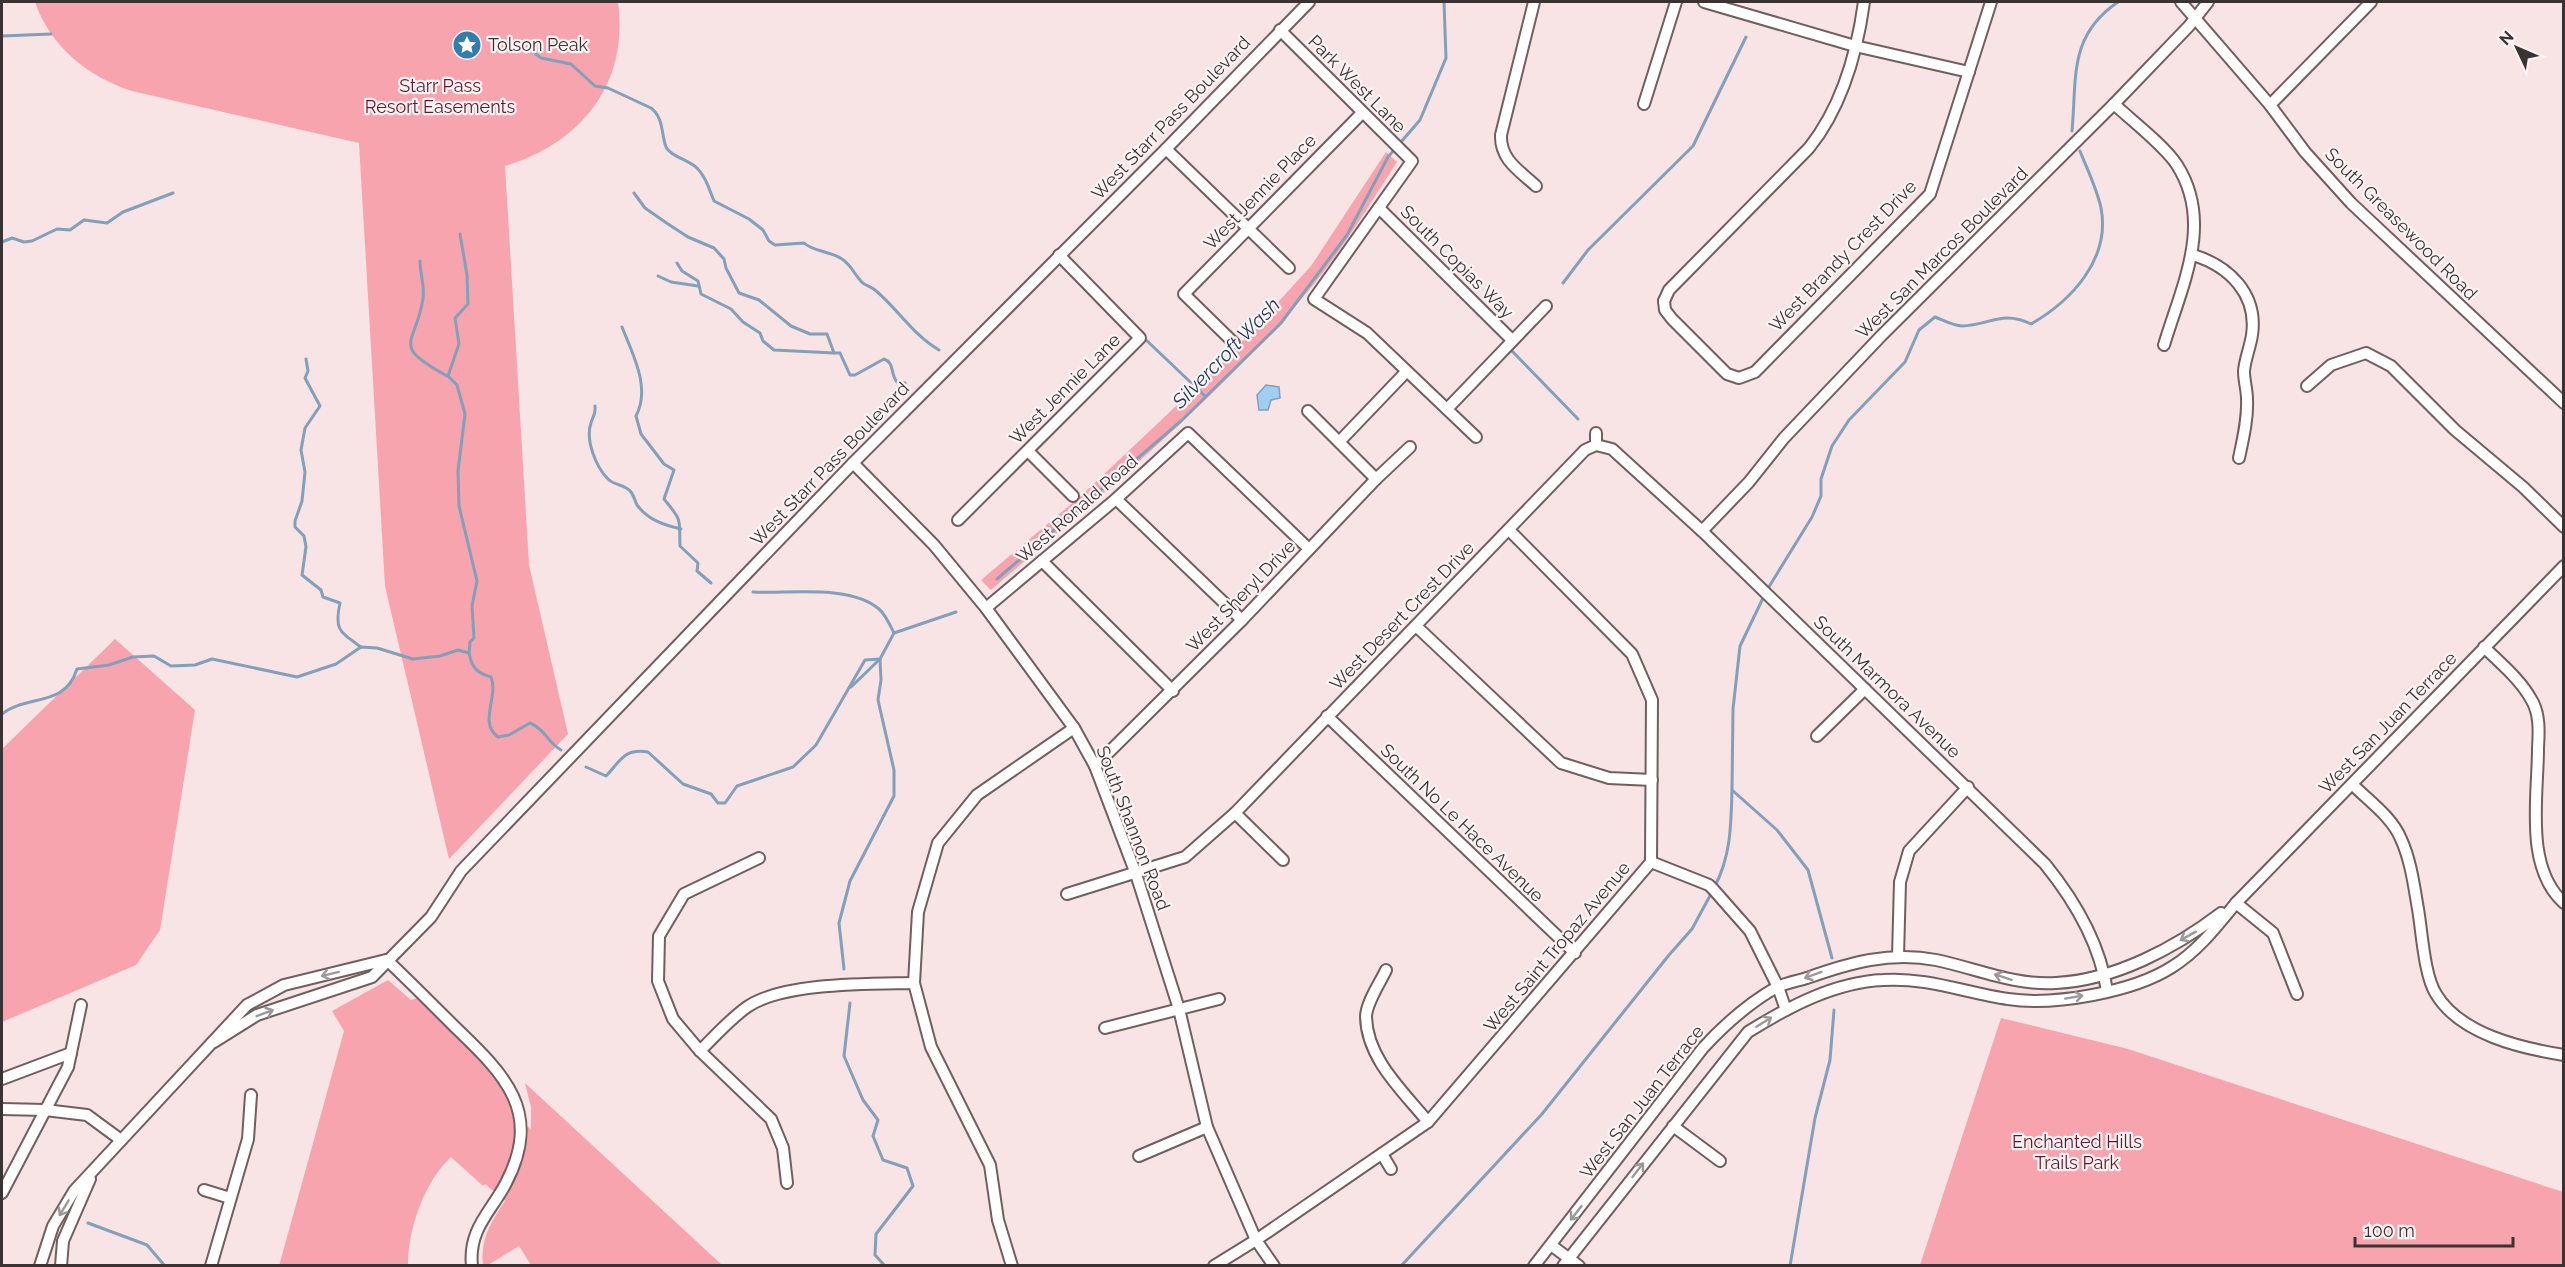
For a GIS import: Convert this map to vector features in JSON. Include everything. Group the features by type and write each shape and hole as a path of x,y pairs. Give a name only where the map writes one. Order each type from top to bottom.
{"street":[{"name":"West Starr Pass Boulevard","path":"214,1042 256,1015 372,977 431,917 461,871 853,463 1309,2"},
{"path":"1534,2 1498,148 1536,186"},
{"path":"1644,104 1676,2"},
{"path":"1704,2 1855,46 1969,72"},
{"path":"1855,46 1864,2"},
{"name":"West Brandy Crest Drive","path":"1855,46 1838,101 1825,128 1809,148 1660,301 1672,319 1727,374 1739,382 1755,372 1930,194 1991,2"},
{"name":"South Greasewood Road","path":"2181,2 2196,16 2270,105 2305,152 2351,202 2564,404"},
{"name":"West San Marcos Boulevard","path":"1702,531 1749,482 1784,438 1882,335 2114,104 2208,2"},
{"path":"2270,105 2371,2"},
{"name":"Park West Lane","path":"1280,30 1361,114 1412,161 1379,208"},
{"path":"2114,104 2176,163 2187,185 2195,211 2193,255 2164,345"},
{"name":"West Jennie Place","path":"1234,343 1184,294 1361,114"},
{"path":"1166,149 1289,268"},
{"path":"1379,208 1314,299 1367,333 1476,437"},
{"name":"South Copias Way","path":"1379,208 1512,340"},
{"name":"West Jennie Lane","path":"958,520 1140,338 1059,255"},
{"path":"2193,255 2214,261 2235,279 2245,295 2252,314 2252,333 2244,375 2247,400 2246,420 2239,458"},
{"path":"1447,409 1546,306"},
{"path":"2307,386 2331,365 2366,353 2391,366 2455,430 2523,487 2564,527"},
{"path":"1339,442 1406,372"},
{"path":"1308,411 1376,479"},
{"name":"West Ronald Road","path":"986,608 1116,499 1188,433 1309,549"},
{"path":"1596,433 1596,445"},
{"name":"South Marmora Avenue","path":"1596,445 1612,449 1702,531 2045,864 2071,895 2084,920 2104,974 2107,991"},
{"name":"West Desert Crest Drive","path":"1067,894 1185,857 1235,813 1585,450 1596,445"},
{"name":"West Sheryl Drive","path":"1095,766 1173,691 1376,479 1410,447"},
{"path":"1028,451 1073,496"},
{"name":"South Shannon Road","path":"853,463 934,544 986,608 1074,728 1095,766 1136,874 1179,1009 1207,1127 1256,1240 1274,1266"},
{"path":"1116,499 1242,620"},
{"name":"West Saint Tropaz Avenue","path":"1214,1266 1256,1240 1428,1122 1575,954 1651,862 1652,700 1632,654 1509,530"},
{"path":"1042,561 1173,691"},
{"name":"West San Juan Terrace","path":"1566,1262 1748,1032 1786,1010 1845,986 1880,980 1905,979 1947,984 2010,1000 2065,999 2107,991 2148,978 2172,967 2206,939 2236,903 2564,566"},
{"path":"1416,626 1561,763 1609,778 1652,780"},
{"path":"2484,647 2532,700 2539,723 2537,838 2542,872 2554,895 2564,903"},
{"path":"1817,736 1865,689"},
{"name":"South No Le Hace Avenue","path":"1328,716 1575,954"},
{"path":"1012,1266 998,1220 990,1165 983,1146 931,1047 914,983 918,912 938,843 977,795 1074,728"},
{"path":"2353,785 2388,819 2401,837 2412,870 2435,993 2457,1018 2485,1033 2535,1051 2564,1055"},
{"path":"1898,956 1900,882 1909,851 1968,787"},
{"path":"1235,813 1283,860"},
{"path":"759,858 684,894 659,936 658,981 673,1019 700,1051 771,1119 783,1148 787,1183"},
{"path":"1651,862 1709,885 1750,931 1778,987 1786,1010"},
{"path":"2236,903 2273,933 2297,994"},
{"name":"West San Juan Terrace","path":"1534,1266 1703,1048 1736,1016 1778,987 1841,965 1898,956 1934,960 2014,981 2056,983 2104,974 2166,949 2199,930 2236,903"},
{"name":"West Starr Pass Boulevard","path":"40,1266 53,1226 74,1191 247,1005 284,985 387,960"},
{"path":"387,960 495,1065 513,1094 520,1118 521,1140 516,1163 479,1225 473,1246 472,1266"},
{"path":"1386,970 1366,1015 1372,1049 1386,1071 1428,1122"},
{"path":"700,1051 748,1006 780,995 835,985 914,983"},
{"path":"1105,1028 1219,999"},
{"path":"2,1193 68,1067 81,1005"},
{"path":"2,1079 71,1053"},
{"path":"211,1266 248,1139 251,1095"},
{"path":"2,1109 45,1110 87,1115 121,1140"},
{"path":"1673,1126 1720,1161"},
{"path":"1139,1156 1207,1127"},
{"path":"1382,1154 1391,1169"},
{"name":"West Starr Pass Boulevard","path":"61,1266 63,1240 84,1190 100,1163"},
{"path":"204,1190 230,1198"},
{"path":"1551,1245 1566,1262 1579,1266"}],"green space":[{"name":"Starr Pass Resort Easements","path":"35,2 618,2 619,32 616,59 607,84 594,106 577,126 556,142 532,156 505,166 529,565 568,734 449,859 385,586 359,143 132,91 116,85 86,68 61,46 50,32"},
{"path":"1386,152 1397,162 1333,260 1273,331 1235,371 1156,446 991,590 981,580 1083,494 1230,355 1311,266"},
{"path":"115,639 195,710 160,930 136,965 2,1022 2,749"},
{"path":"388,980 411,1000 423,996 493,1063 521,1122 531,1129 531,1107 525,1083 722,1265 531,1265 519,1246 488,1265 483,1265 485,1239 505,1201 485,1184 483,1186 451,1157 433,1179 419,1207 411,1236 408,1265 279,1266 344,1031 332,1011"},
{"name":"Enchanted Hills Trails Park","path":"2001,1018 2128,1049 2563,1192 2563,1265 1920,1265"}],"water":[{"path":"1266,385 1279,387 1280,398 1271,400 1268,410 1259,410 1257,395"}],"waterway":[{"name":"Silvercroft Wash","path":"997,579 1181,421 1281,323 1347,235 1388,157 1420,120 1446,58 1444,2"},
{"path":"2072,131 2078,59 2083,44 2090,29 2118,2"},
{"path":"2,36 51,34"},
{"path":"1563,283 1588,250 1693,146 1746,37"},
{"path":"528,48 541,58 571,64 595,86 608,88 651,108 658,116 668,150 697,168 705,179 714,201 749,219 763,230 769,241 775,245 804,243 842,259 861,282 875,290 921,337 939,350"},
{"path":"1767,590 1812,517 1821,496 1821,479 1832,446 1849,420 1905,362 1919,330 1935,317 1962,326 2004,318 2031,324 2060,303 2085,276 2094,261 2103,227 2099,201 2080,151"},
{"path":"2,242 12,238 24,242 32,241 57,229 70,230 84,220 107,223 123,212 173,193"},
{"path":"634,193 645,208 668,224 688,237 714,248 724,259 726,268 739,293 759,300 791,326 810,334 827,334 834,353 840,353 850,375 855,375 884,359 890,363 897,382 905,383"},
{"path":"460,234 467,275 468,304 455,318 459,344 448,376 457,385 465,414 458,471 459,506 477,581 472,606 474,638 470,642 469,653"},
{"path":"420,261 423,299 412,336 412,350 418,357 447,376"},
{"path":"677,263 682,271 698,281 701,294 731,309 743,322 760,333 763,341 774,350 834,353"},
{"path":"658,276 671,282 698,286"},
{"path":"622,327 641,383 642,394 636,416 641,434 664,464 674,470 664,499 679,521 680,546 698,563 697,571 711,583"},
{"path":"1144,338 1205,396"},
{"path":"1512,351 1578,419"},
{"path":"306,359 308,371 305,378 320,406 305,428 301,450 305,472 302,501 295,527 304,536 306,547 302,575 321,590 323,597 340,603 338,619 340,630 361,647"},
{"path":"595,406 589,437 593,453 604,474 611,481 629,489 637,505 646,515 663,524 681,529"},
{"path":"753,592 819,592 852,596 867,601 879,609 894,633"},
{"path":"1764,596 1740,646 1733,709 1732,790 1777,830 1808,870 1832,958"},
{"name":"Silvercroft Wash","path":"844,969 839,923 850,881 894,796 894,770 878,700 881,680 880,659 894,633 956,612"},
{"path":"2,714 12,708 44,699 64,690 77,669 109,665 133,657 154,656 171,666 195,665 212,659 297,677 336,664 361,647 377,648 413,659 440,656 458,650 469,653 476,669 491,677 493,693 489,717 492,731 498,737 509,735 530,723 561,750"},
{"path":"851,687 880,659"},
{"path":"586,767 606,776 627,754 648,752 683,784 711,794 718,803 725,803 737,786 793,767 816,745 865,660 880,659"},
{"path":"1715,886 1727,851 1732,790"},
{"path":"1401,1266 1542,1114 1692,929 1712,892"},
{"name":"Silvercroft Wash","path":"850,1003 844,1056 863,1100 878,1120 873,1136 883,1160 907,1168 913,1186 876,1234 875,1255 885,1266"},
{"path":"1790,1266 1815,1118 1830,1060 1834,1010"},
{"path":"88,1223 147,1245 165,1266"}],"place":[{"name":"Tolson Peak","path":"467,45"}]}
